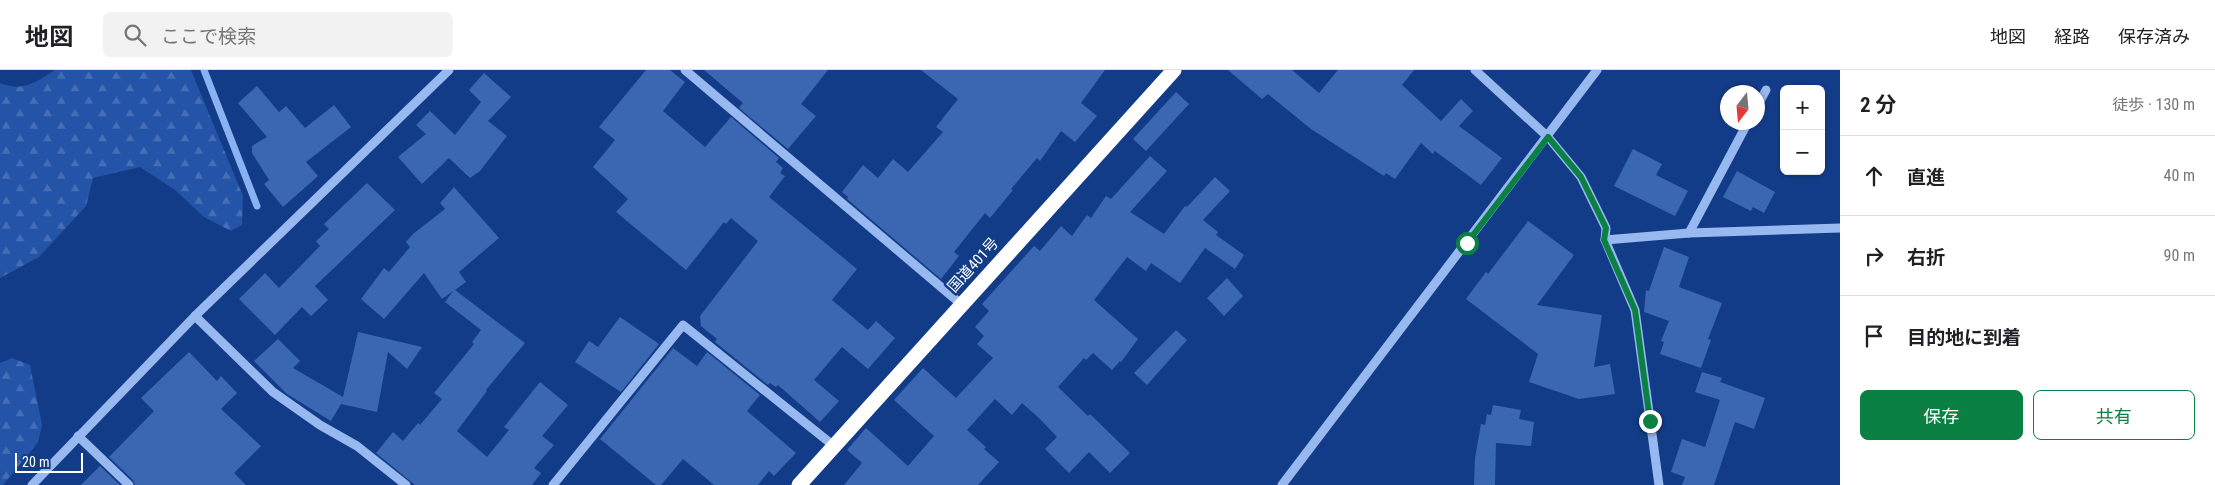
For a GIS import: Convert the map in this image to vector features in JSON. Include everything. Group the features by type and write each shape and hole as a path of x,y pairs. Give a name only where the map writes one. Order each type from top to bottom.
{"highway":[{"name":"国道401号","path":"799,485 1174,70"}],"street":[{"path":"32,485 195,316 449,70"},
{"path":"685,70 961,304"},
{"path":"1475,70 1548,137 1581,177 1606,228 1604,240 1635,310 1659,485"},
{"path":"1282,485 1597,70"},
{"path":"1689,232 1744,130"},
{"path":"1604,240 1689,232 1840,228"},
{"path":"195,316 272,392 320,425 358,446 406,485"},
{"path":"553,485 683,326 834,446"},
{"path":"78,436 129,485"}],"green space":[{"path":"55,70 191,70 243,196 242,225 231,231 204,217 175,190 140,167 93,178 86,206 39,257 0,278 0,83 15,87 29,85"},
{"path":"12,358 30,365 42,425 38,442 3,485 0,485 0,363"}],"building":[{"path":"646,70 670,70 685,82 663,111 705,147 731,117 779,158 776,162 783,168 780,173 785,176 769,197 857,269 832,300 868,330 876,321 895,338 868,369 842,347 814,380 839,401 820,422 778,385 776,387 770,383 768,385 715,342 717,339 701,326 700,316 758,241 731,218 726,224 724,222 686,270 616,212 628,199 593,167 615,140 599,127"},
{"path":"704,70 828,70 801,104 816,116 788,149 739,108 743,103"},
{"path":"921,70 1105,70 1081,103 1097,116 1075,142 1061,131 1040,161 1037,158 990,218 985,213 954,252 959,256 941,279 847,199 848,197 842,192 863,165 878,178 893,159 908,172 943,132 936,127 958,99"},
{"path":"1228,70 1292,70 1319,93 1338,70 1414,70 1402,85 1441,121 1461,99 1473,111 1459,126 1502,158 1481,185 1435,151 1433,154 1421,143 1423,140 1395,179 1386,173 1384,176 1311,129 1268,94 1262,99"},
{"path":"484,73 511,97 488,121 507,136 480,171 470,178 449,158 422,184 398,157 426,134 416,125 430,111 455,135 481,102 469,90"},
{"path":"257,86 279,112 286,106 305,128 334,105 351,127 306,162 318,176 283,207 264,184 269,180 252,153 252,146 267,137 238,103"},
{"path":"1176,92 1189,104 1146,151 1133,139"},
{"path":"1633,149 1662,164 1656,175 1688,191 1675,216 1614,186"},
{"path":"1150,156 1167,171 1130,212 1164,234 1185,206 1187,207 1215,177 1230,191 1203,220 1218,232 1216,235 1244,255 1235,269 1205,248 1180,283 1151,263 1146,271 1127,257 1094,300 1138,339 1121,362 1112,370 1093,353 1086,360 1084,358 1058,387 1088,416 1090,414 1130,453 1110,473 1089,452 1069,473 1045,449 1057,437 1039,418 1022,403 1012,415 995,399 967,430 999,462 978,485 844,485 862,463 847,450 866,428 908,466 934,436 894,400 923,368 956,398 993,358 977,344 984,336 975,327 989,311 982,304 1034,246 1040,251 1061,226 1072,236 1087,215 1091,218 1106,196 1111,199"},
{"path":"1737,171 1775,192 1764,213 1753,207 1751,211 1723,197"},
{"path":"367,183 395,210 315,286 328,300 311,316 302,307 275,335 239,299 265,273 279,288 320,246 316,241 329,229 324,224"},
{"path":"454,187 499,238 459,272 466,282 455,290 525,343 486,390 457,431 487,457 509,430 504,427 540,382 568,405 542,436 554,445 534,468 541,473 532,485 415,485 376,453 393,432 403,441 418,423 420,425 442,399 434,393 474,344 472,342 481,330 445,302 453,291 442,299 424,273 384,319 361,299 384,268 389,272 410,247 406,242 413,234 445,209 440,203"},
{"path":"1528,221 1574,255 1537,305 1602,315 1594,367 1610,364 1615,394 1579,399 1529,382 1538,354 1466,299 1486,272 1488,274"},
{"path":"1664,247 1689,257 1679,287 1722,303 1708,339 1711,340 1701,368 1660,354 1664,342 1661,341 1669,321 1644,312 1646,290 1649,291"},
{"path":"1227,278 1243,296 1224,316 1207,298"},
{"path":"620,317 659,344 621,392 575,362 589,341 598,347"},
{"path":"1176,330 1187,340 1147,385 1134,373"},
{"path":"358,332 422,347 407,369 388,352 377,412 341,404 331,421 287,394 254,361 278,339 300,361 293,368 343,397"},
{"path":"673,348 697,366 707,352 760,395 747,411 796,453 774,476 769,471 758,485 714,485 683,459 661,485 656,485 600,439"},
{"path":"189,352 217,381 221,376 237,393 221,409 261,446 234,473 246,485 135,485 133,480 109,457 154,411 141,398"},
{"path":"1702,372 1722,378 1720,382 1765,398 1754,429 1735,422 1714,485 1682,485 1685,477 1671,472 1682,439 1705,447 1720,400 1695,392"},
{"path":"1493,405 1521,410 1519,419 1534,422 1531,446 1496,443 1495,485 1474,485 1475,458 1481,424 1485,425 1487,414 1491,415"},
{"path":"100,466 120,485 81,485"}],"waterway":[{"path":"204,70 257,206"}],"route":[{"path":"1467,243 1548,137 1581,177 1606,228 1604,240 1635,310 1650,421"}]}
